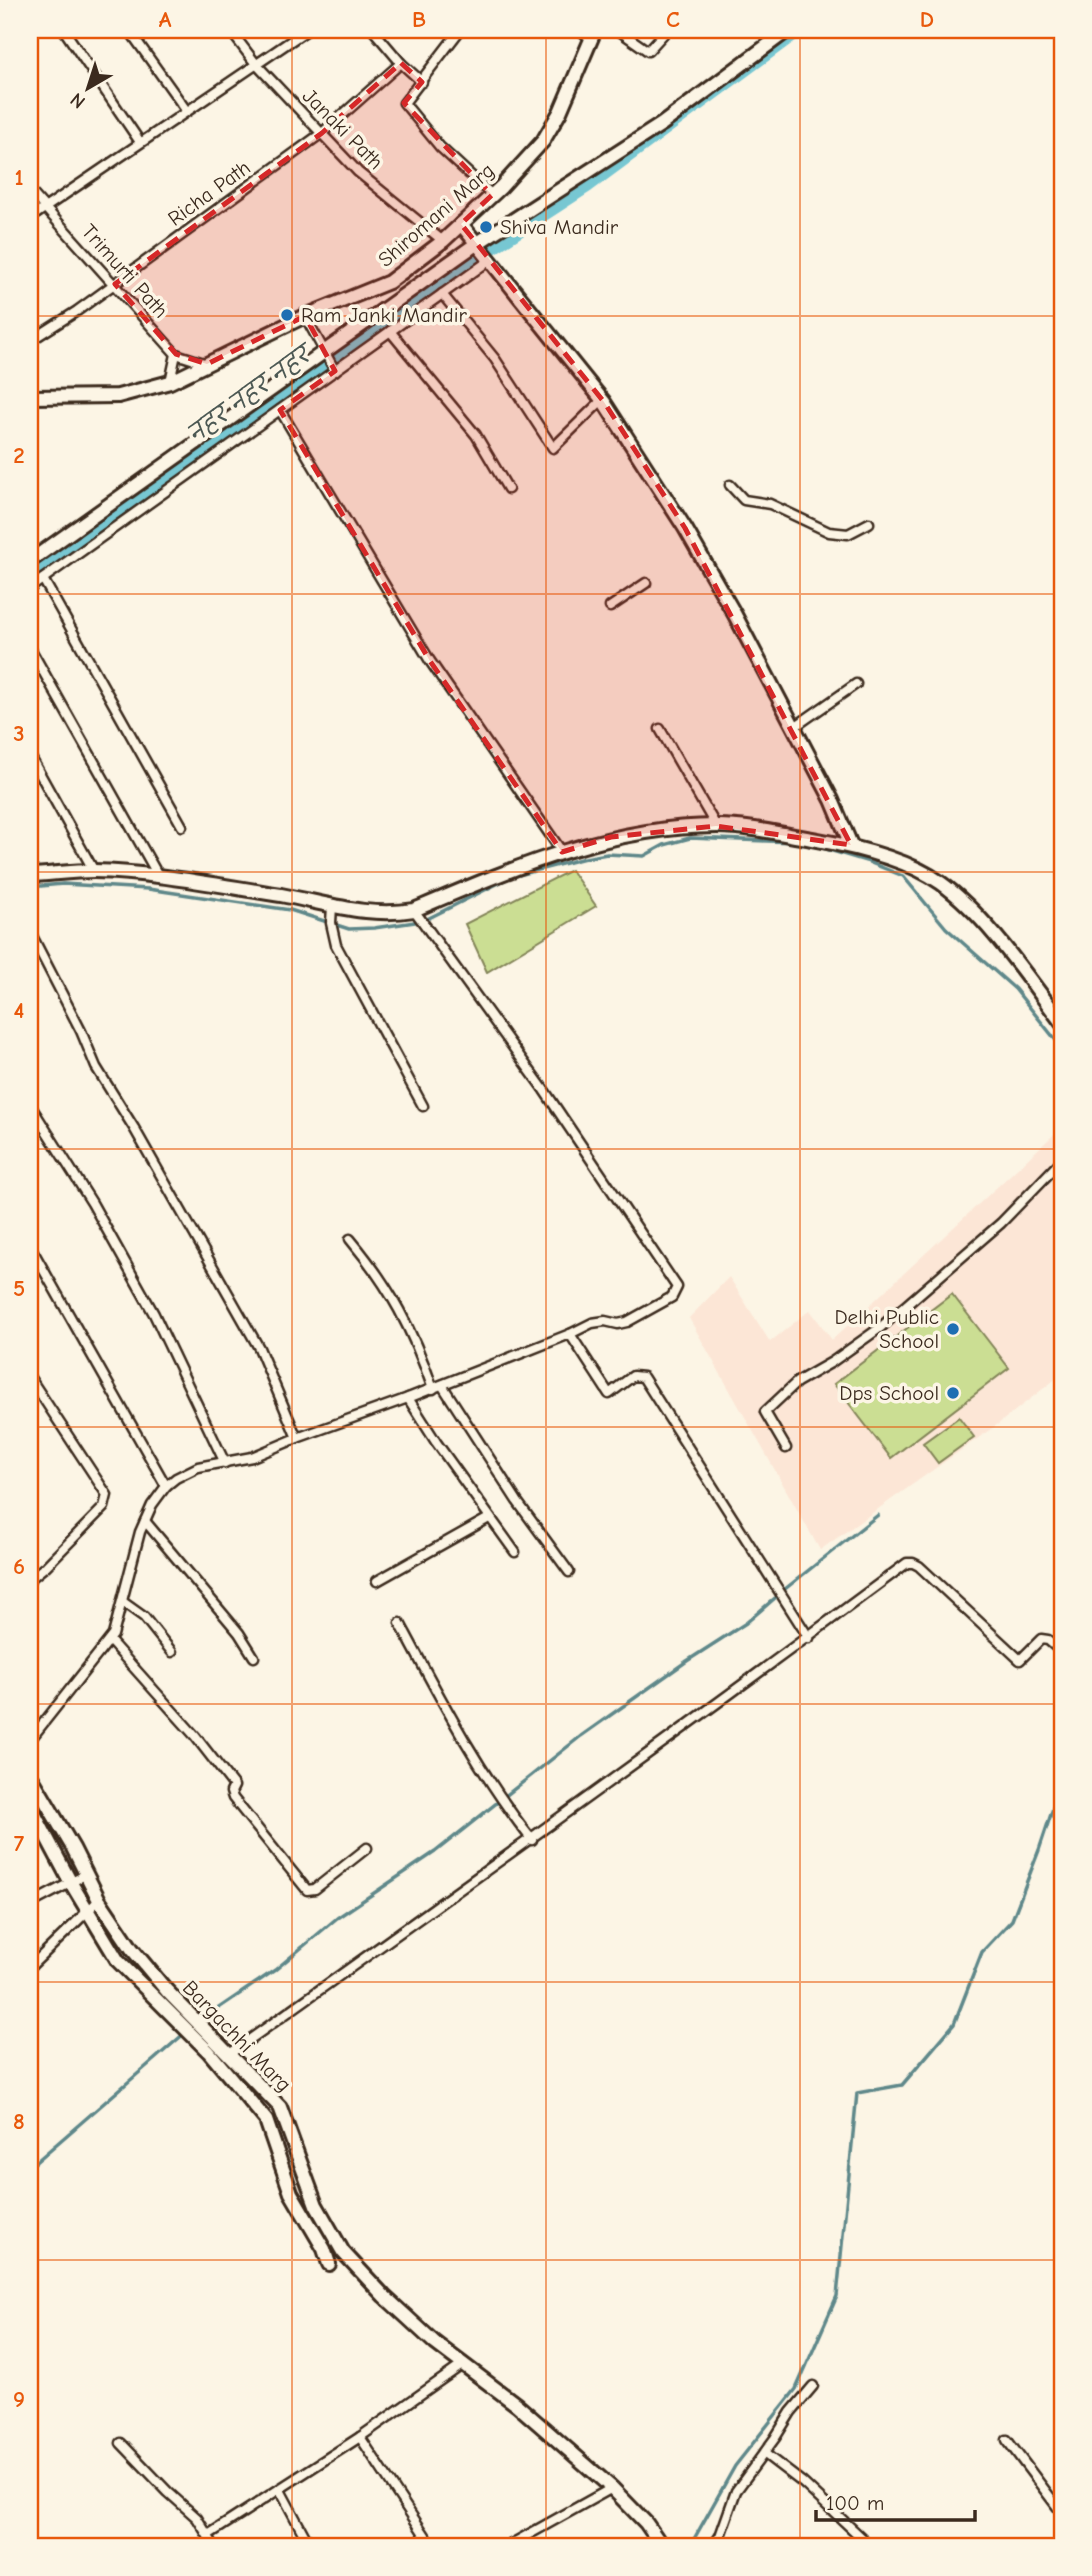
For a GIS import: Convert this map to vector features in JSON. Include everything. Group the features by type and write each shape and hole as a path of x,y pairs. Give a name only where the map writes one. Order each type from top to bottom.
{"street":[{"path":"64,30 140,142"},
{"path":"129,30 186,110"},
{"name":"Janaki Path","path":"230,30 256,64 358,172 443,241"},
{"path":"30,218 307,30"},
{"path":"373,30 401,63 422,82"},
{"path":"460,30 404,103 440,147 492,195"},
{"path":"580,30 593,34"},
{"path":"618,30 648,51 667,30"},
{"path":"30,561 325,352 484,253 789,30"},
{"name":"Shiromani Marg","path":"30,397 118,397 170,382 305,316 388,282 443,241 492,195 543,141 560,112 593,34"},
{"name":"Richa Path","path":"30,341 115,284 323,133 401,63"},
{"name":"Trimurti Path","path":"30,191 176,354"},
{"path":"461,224 602,400 685,528 735,615 840,817 851,845"},
{"path":"30,588 442,295 484,253"},
{"path":"442,295 503,369 554,448 602,400"},
{"path":"305,316 335,371"},
{"path":"390,331 476,435 508,489"},
{"path":"170,382 176,354 207,364"},
{"path":"280,410 430,661 562,852"},
{"path":"730,485 744,500 770,504 829,532 848,534 869,523"},
{"path":"43,579 183,826"},
{"path":"610,607 646,583"},
{"path":"30,648 160,877"},
{"path":"793,728 856,684"},
{"path":"660,729 716,826"},
{"path":"30,756 94,871"},
{"path":"30,876 94,871 160,877 283,896 364,913 397,913 414,910 518,866 611,837 716,826 851,845 919,869 962,900 1014,959 1062,1023"},
{"path":"332,906 331,923 336,945 423,1106"},
{"path":"30,1740 110,1641 145,1521 152,1505 166,1486 188,1471 252,1457 297,1437 432,1389 592,1323 627,1322 671,1297 677,1287 544,1090 414,910"},
{"path":"30,932 81,1031 96,1067 260,1348 297,1437"},
{"path":"30,1105 92,1203 154,1314 225,1463"},
{"path":"786,1448 765,1412 797,1382 832,1362 881,1326 1001,1223 1062,1160"},
{"path":"350,1239 388,1289 416,1340 432,1389"},
{"path":"30,1246 166,1486"},
{"path":"570,1334 609,1394 632,1376 643,1377 809,1638"},
{"path":"30,1378 107,1495 104,1507 46,1566 30,1578"},
{"path":"442,1385 517,1501 569,1572"},
{"path":"408,1398 515,1552"},
{"path":"377,1581 489,1518"},
{"path":"145,1521 239,1633 254,1657"},
{"path":"228,2055 532,1840 907,1563 914,1563 1020,1660 1041,1639 1048,1640 1062,1652"},
{"path":"123,1602 144,1617 172,1652"},
{"path":"400,1623 492,1786 532,1840"},
{"path":"110,1641 213,1758 234,1786 233,1798 307,1890 315,1889 367,1848"},
{"name":"Bargachhi Marg","path":"30,1775 99,1900 132,1949 167,1992 280,2107 316,2205 343,2252 384,2296 462,2365 517,2405 612,2488 646,2523 657,2539 658,2546"},
{"path":"36,1817 71,1883 118,1961 209,2052 266,2120 291,2193 330,2264"},
{"path":"30,1904 85,1875"},
{"path":"30,1967 99,1900"},
{"path":"208,2535 360,2437 462,2365"},
{"path":"713,2546 720,2536 736,2491 765,2454 791,2412 813,2386"},
{"path":"360,2437 432,2546"},
{"path":"1007,2440 1062,2513"},
{"path":"121,2443 167,2492 197,2518 215,2546"},
{"path":"765,2454 803,2483 864,2540"},
{"path":"508,2546 612,2488"},
{"path":"280,2490 310,2546"},
{"path":"407,2546 426,2538"}],"highlighted area":[{"path":"401,63 422,82 404,103 492,195 461,224 604,402 685,528 851,845 716,826 611,837 562,852 430,661 280,410 335,371 305,316 207,364 176,354 115,284 322,133"}],"shaded area":[{"name":"Delhi Public School","path":"1062,1127 1062,1374 998,1424 820,1550 689,1318 729,1277 770,1342 810,1310 832,1340"}],"green space":[{"path":"571,870 596,906 487,972 465,924"},
{"path":"952,1294 1009,1368 891,1458 834,1384"},
{"path":"959,1417 974,1437 938,1463 923,1443"}],"waterway":[{"name":"नहर नहर नहर","path":"30,577 438,285 589,187 802,30"},
{"path":"427,919 511,877 585,858 607,854 644,856 664,845 690,838 795,842"},
{"path":"816,846 866,861 903,876 946,928 1015,989 1062,1048"},
{"path":"30,887 63,884 148,889 290,910 349,929 415,922"},
{"path":"785,1589 878,1515"},
{"path":"207,2016 275,1970 337,1918 435,1852 581,1736 746,1623 775,1598"},
{"path":"690,2546 735,2466 796,2389 837,2296 857,2093 902,2085 954,2024 982,1952 1012,1920 1062,1781"},
{"path":"30,2167 186,2032"}],"place":[{"name":"Shiva Mandir","path":"486,227"},
{"name":"Ram Janki Mandir","path":"287,315"},
{"name":"Delhi Public School","path":"953,1329"},
{"name":"Dps School","path":"953,1393"}]}
